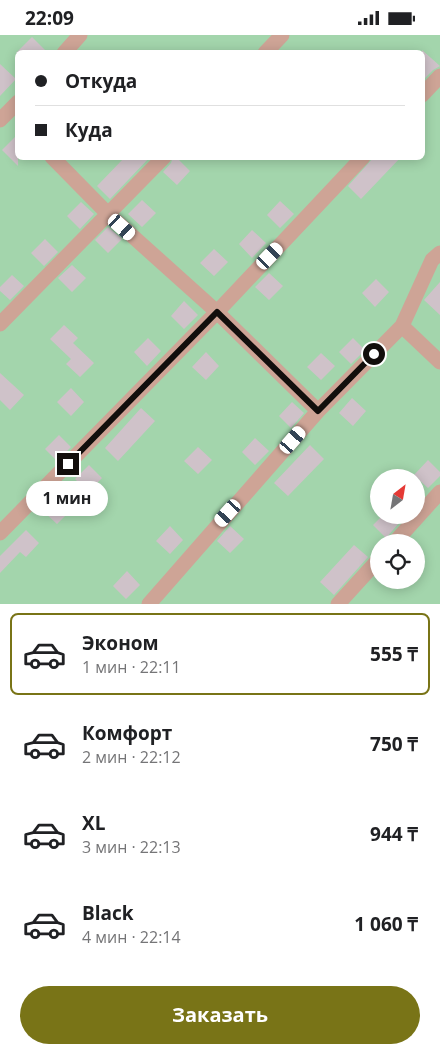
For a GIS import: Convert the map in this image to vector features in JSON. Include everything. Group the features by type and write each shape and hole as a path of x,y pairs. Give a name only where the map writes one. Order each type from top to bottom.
{"street":[{"path":"67,50 80,35"},
{"path":"268,50 282,35"},
{"path":"425,92 440,77"},
{"path":"55,160 109,215 217,312 318,411"},
{"path":"0,324 161,160"},
{"path":"0,533 217,312 360,160"},
{"path":"149,604 318,411 402,325 432,260 440,253"},
{"path":"402,325 440,363"},
{"path":"402,534 440,492"},
{"path":"338,604 370,569"}],"green space":[{"path":"0,35 440,35 440,604 0,604"}],"building":[{"path":"32,37 45,50 19,50"},
{"path":"425,53 440,66 425,78"},
{"path":"0,64 15,80 0,96"},
{"path":"15,137 15,160 18,160 18,166 2,150"},
{"path":"122,160 147,160 110,199 97,186"},
{"path":"172,160 179,160 190,171 177,185 163,172"},
{"path":"371,160 398,160 361,199 348,186"},
{"path":"142,200 156,213 142,227 128,214"},
{"path":"280,201 294,214 280,228 267,215"},
{"path":"81,202 94,214 80,229 67,216"},
{"path":"108,227 122,239 108,253 95,240"},
{"path":"252,230 266,243 252,258 239,244"},
{"path":"45,239 58,252 44,266 31,253"},
{"path":"214,249 228,262 214,276 200,263"},
{"path":"72,265 86,278 72,292 58,278"},
{"path":"269,273 283,286 269,300 255,287"},
{"path":"12,275 24,286 10,300 0,291 0,287"},
{"path":"376,279 389,292 375,307 362,293"},
{"path":"440,282 440,315 424,300"},
{"path":"184,301 198,315 184,329 171,316"},
{"path":"64,325 78,338 73,343 94,363 80,377 66,364 71,359 50,339"},
{"path":"148,338 161,351 147,366 134,352"},
{"path":"353,338 365,350 351,364 339,352"},
{"path":"206,352 219,366 206,380 192,367"},
{"path":"321,353 335,366 321,380 307,367"},
{"path":"0,373 24,395 10,410 0,400"},
{"path":"71,388 84,402 71,416 57,402"},
{"path":"352,398 366,411 353,426 339,413"},
{"path":"292,402 304,413 291,428 279,416"},
{"path":"141,408 155,421 118,461 105,448"},
{"path":"59,435 71,447 57,461 45,449"},
{"path":"255,438 269,451 255,465 242,452"},
{"path":"310,445 324,459 288,496 274,483"},
{"path":"198,447 212,460 198,474 184,461"},
{"path":"428,460 440,472 440,476 428,488 425,485 425,469 420,469"},
{"path":"89,465 102,478 88,492 75,479"},
{"path":"57,497 71,510 57,524 43,511"},
{"path":"398,524 389,534 382,534 373,525"},
{"path":"170,526 183,540 170,554 156,541"},
{"path":"230,526 244,539 230,553 217,541"},
{"path":"26,530 39,543 26,557 20,552 0,573 0,556"},
{"path":"354,545 368,557 334,595 320,582"},
{"path":"127,571 140,585 126,599 113,586"}],"route":[{"path":"68,464 217,312 318,411 374,354"}]}
